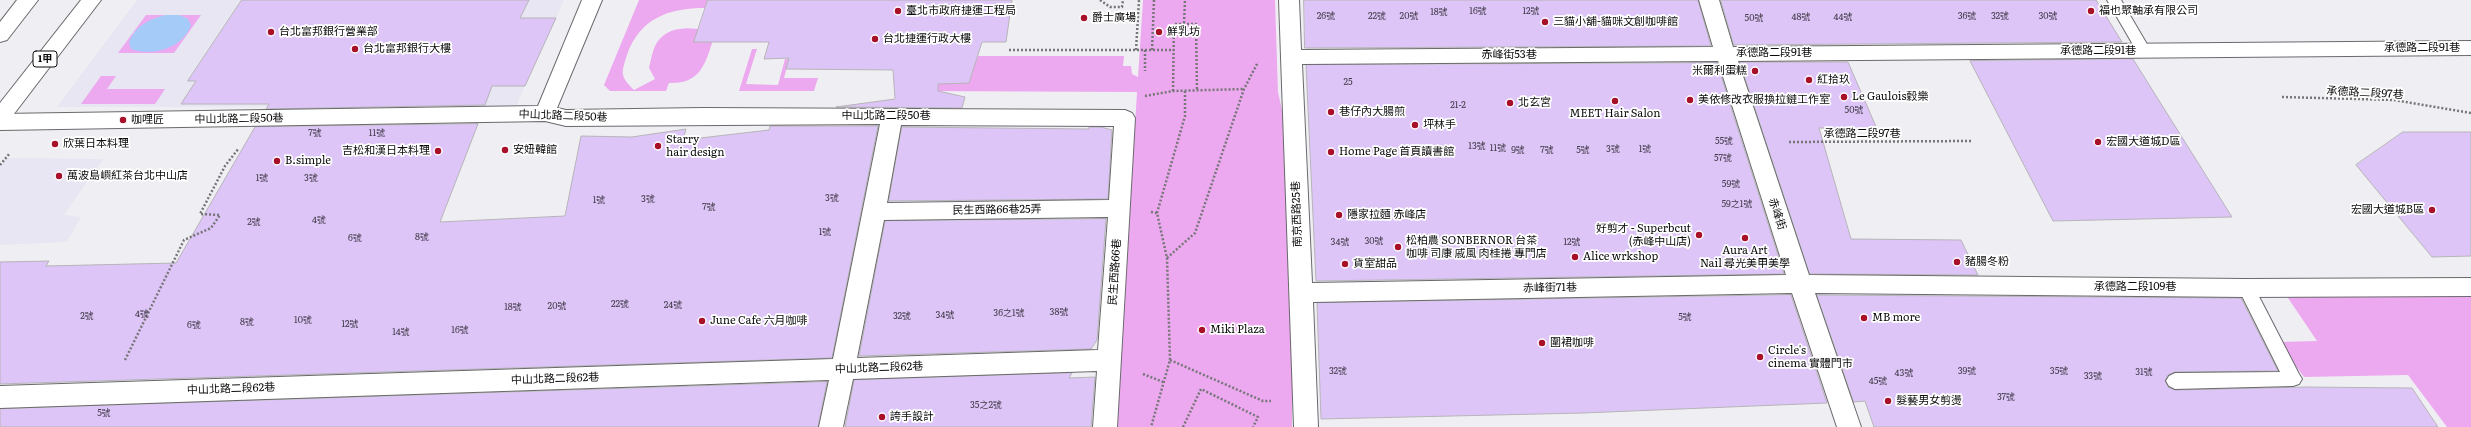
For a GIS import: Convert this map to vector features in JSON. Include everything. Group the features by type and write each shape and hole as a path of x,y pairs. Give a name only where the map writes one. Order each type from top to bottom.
{"street":[{"path":"0,35 28,0"},
{"name":"1甲","path":"0,118 91,0"},
{"path":"545,114 592,0"},
{"name":"南京西路25巷","path":"1289,0 1306,427"},
{"name":"赤峰街","path":"1709,0 1753,143 1849,427"},
{"name":"承德路二段91巷","path":"1726,53 2471,48"},
{"name":"赤峰街53巷","path":"1291,57 1726,53"},
{"name":"中山北路二段50巷","path":"0,122 545,114 566,118 892,116 1125,118"},
{"path":"831,427 876,212 892,116"},
{"name":"民生西路66巷","path":"1105,427 1125,118"},
{"name":"民生西路66巷25弄","path":"876,212 1119,208"},
{"name":"赤峰街71巷","path":"1300,293 1800,284"},
{"name":"承德路二段109巷","path":"1800,284 2246,288 2471,287"},
{"name":"中山北路二段62巷","path":"0,397 1109,360"}],"lane":[{"path":"2114,0 2144,50"},
{"path":"2175,381 2293,379 2246,288"}],"path":[{"path":"1100,0 1110,7 1122,7 1123,0"},
{"path":"1136,50 1139,0"},
{"path":"1152,50 1154,0"},
{"path":"1184,24 1185,0"},
{"path":"1173,91 1174,24 1196,24 1197,91"},
{"path":"1009,50 1174,50"},
{"path":"1145,50 1145,71"},
{"path":"1166,258 1195,233 1244,89 1259,60"},
{"path":"1140,97 1173,91 1244,89"},
{"path":"1151,427 1170,360 1166,258 1157,213 1185,116 1185,91"},
{"name":"承德路二段97巷","path":"2282,97 2394,100 2471,113"},
{"path":"124,393 122,366 150,308 173,269 184,240 212,228 220,215 200,214 225,166 245,140 269,118"},
{"name":"承德路二段97巷","path":"1753,143 1971,142"},
{"path":"1119,208 1157,213"},
{"path":"1170,360 1263,401 1306,400"},
{"path":"1183,427 1201,389 1258,417 1253,427"}],"shaded area":[{"name":"台北富邦銀行大樓","path":"137,0 564,0 516,106 57,107"},
{"path":"639,0 708,0 705,8 679,10 668,13 648,24 640,32 627,55 623,71 624,78 634,90 655,79 649,68 652,54 658,41 669,32 682,28 708,31 713,40 704,65 700,71 688,80 669,83 666,91 610,91 604,85"},
{"path":"1143,0 1275,0 1278,92 1289,142 1298,383 1292,400 1292,427 1116,427 1137,92 912,91 977,59 978,56 1124,56 1123,66 1131,66 1132,74 1138,77"},
{"path":"146,15 166,15 153,19 132,34"},
{"path":"179,15 201,15 174,53 118,53 132,34 188,19"},
{"path":"752,49 757,49 746,84 778,85 785,59 789,59 784,78 818,78 814,91 739,91"},
{"path":"101,76 116,76 107,89 165,89 155,104 81,104"},
{"path":"6,158 103,159 64,215 81,217 67,242 0,245 0,167"},
{"path":"2286,295 2471,297 2471,427 2447,427 2408,375 2304,377 2278,342 2317,341"}],"water":[{"path":"166,15 179,15 188,19 191,25 181,40 166,49 158,51 149,52 131,49 129,42 135,31 149,21"}],"building":[{"name":"台北富邦銀行大樓","path":"242,0 529,0 520,18 556,18 525,86 492,86 485,105 266,109 269,104 181,104 196,81 188,81"},
{"name":"台北捷運行政大樓","path":"708,0 1012,0 1006,42 982,42 969,83 938,84 938,91 965,97 962,108 836,107 895,99 893,70 786,69 789,58 764,59 769,42 694,42"},
{"path":"1304,0 1698,0 1711,46 1305,48"},
{"path":"1721,0 2096,0 2122,42 1734,45"},
{"name":"宏國大道城D區","path":"2133,59 2232,217 2053,221 1970,61"},
{"path":"1740,62 1848,62 1877,129 1819,128 1851,239 1961,240 1978,275 1810,274"},
{"path":"1717,63 1784,274 1316,281 1306,65"},
{"path":"478,124 440,222 565,216 581,136 632,137 686,129 683,140 769,130 770,126 878,126 832,358 0,384 0,262 49,261 46,266 176,263 255,127"},
{"path":"902,127 1089,129 1089,127 1101,127 1112,130 1108,199 889,201"},
{"name":"宏國大道城B區","path":"2403,132 2471,132 2471,256 2432,257 2356,165"},
{"path":"1106,219 1097,340 1091,349 859,356 885,221"},
{"path":"1791,295 1827,403 1583,413 1321,419 1317,303"},
{"path":"1817,295 2241,298 2278,371 2175,372 2168,375 2165,380 2168,387 2175,390 2305,387 2412,388 2438,427 1874,427 1865,401 1854,402"},
{"path":"1072,373 1069,378 1095,377 1091,427 845,427 854,380"},
{"path":"827,382 818,427 0,427 0,409"}],"place":[{"name":"臺北市政府捷運工程局","path":"898,11"},
{"name":"福也聚軸承有限公司","path":"2091,11"},
{"name":"爵士廣場","path":"1084,18"},
{"name":"三貓小舖-貓咪文創咖啡館","path":"1545,22"},
{"name":"台北富邦銀行營業部","path":"271,32"},
{"name":"鮮乳坊","path":"1159,32"},
{"name":"台北捷運行政大樓","path":"875,39"},
{"name":"台北富邦銀行大樓","path":"355,49"},
{"name":"米爾利蛋糕","path":"1755,71"},
{"name":"紅拾玖","path":"1809,80"},
{"name":"Le Gaulois穀樂","path":"1844,97"},
{"name":"美依修改衣服換拉鏈工作室","path":"1690,100"},
{"name":"MEET Hair Salon","path":"1615,101"},
{"name":"北玄宮","path":"1510,103"},
{"name":"巷仔內大腸煎","path":"1331,112"},
{"name":"咖哩匠","path":"123,120"},
{"name":"坪林手","path":"1415,125"},
{"name":"宏國大道城D區","path":"2098,142"},
{"name":"欣葉日本料理","path":"55,144"},
{"name":"Starry hair design","path":"658,146"},
{"name":"安妞韓館","path":"505,150"},
{"name":"吉松和漢日本料理","path":"438,151"},
{"name":"Home Page 首頁讀書館","path":"1331,152"},
{"name":"B.simple","path":"277,161"},
{"name":"萬波島嶼紅茶台北中山店","path":"59,176"},
{"name":"宏國大道城B區","path":"2432,210"},
{"name":"隱家拉麵 赤峰店","path":"1339,215"},
{"name":"好剪才 - Superbcut (赤峰中山店)","path":"1699,235"},
{"name":"Aura Art Nail 尋光美甲美學","path":"1745,238"},
{"name":"松柏農 SONBERNOR 台茶 咖啡 司康 戚風 肉桂捲 專門店","path":"1398,247"},
{"name":"Alice wrkshop","path":"1575,257"},
{"name":"豬腸冬粉","path":"1957,262"},
{"name":"貨室甜品","path":"1345,264"},
{"name":"MB more","path":"1864,318"},
{"name":"June Cafe 六月咖啡","path":"702,321"},
{"name":"Miki Plaza","path":"1202,330"},
{"name":"圍裙咖啡","path":"1542,343"},
{"name":"Circle's cinema 實體門市","path":"1760,357"},
{"name":"髮藝男女剪燙","path":"1888,401"},
{"name":"誇手設計","path":"882,417"}]}
